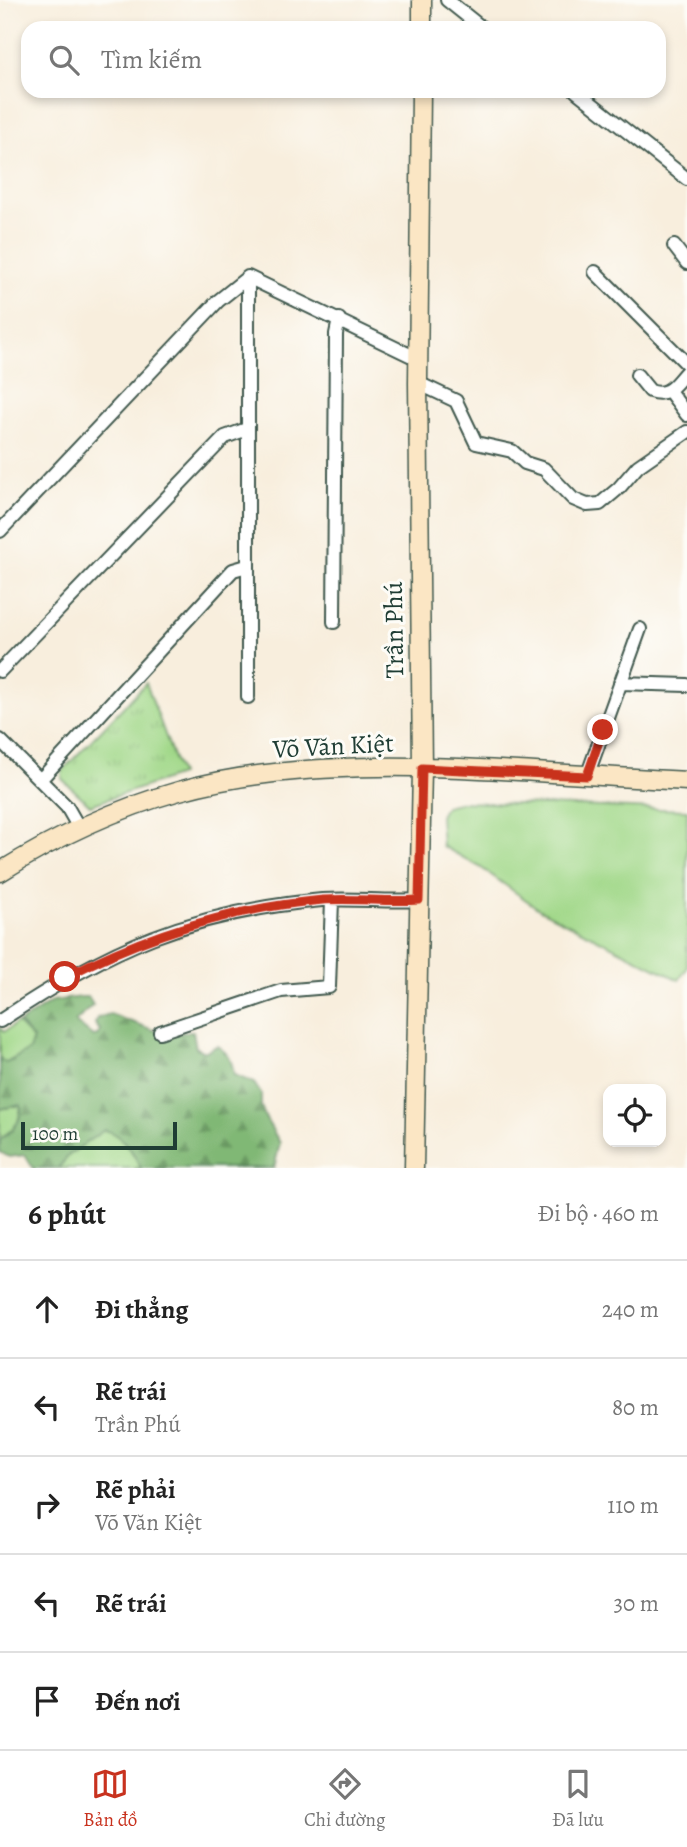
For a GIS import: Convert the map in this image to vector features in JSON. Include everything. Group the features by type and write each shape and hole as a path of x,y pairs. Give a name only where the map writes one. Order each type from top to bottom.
{"main road":[{"path":"422,0 422,21"},
{"name":"Trần Phú","path":"414,1168 422,768 418,383 421,98"},
{"name":"Võ Văn Kiệt","path":"0,872 79,828 180,791 239,779 307,771 422,768 687,781"}],"street":[{"path":"446,0 473,21"},
{"path":"585,98 687,179"},
{"path":"674,246 687,263"},
{"path":"595,272 687,364"},
{"path":"248,276 418,359"},
{"path":"248,276 248,697"},
{"path":"0,531 218,301 248,276"},
{"path":"334,622 336,334 339,319"},
{"path":"638,375 650,391 670,391 687,371"},
{"path":"418,383 456,401 476,443 512,451 525,463 544,469 573,499 587,505 600,504 619,488 638,466 687,432"},
{"path":"670,391 687,415"},
{"path":"0,670 225,437 247,429"},
{"path":"41,779 233,570 247,566"},
{"path":"587,776 640,629"},
{"path":"620,683 687,685"},
{"path":"0,740 67,807 79,828"},
{"path":"160,1032 281,991 329,987 332,900"},
{"path":"0,1021 65,977 154,936 244,910 332,900 419,900"}],"green space":[{"path":"146,683 180,775 90,805 62,779 62,771"},
{"path":"462,802 687,810 687,968 679,980 540,910 480,867 442,846 440,816 445,806"},
{"path":"88,997 93,1005 75,1022 93,1036 98,1035 100,1030 95,1024 97,1018 110,1014 167,1035 193,1031 196,1048 204,1052 217,1046 225,1052 234,1075 254,1083 261,1094 261,1106 266,1119 280,1143 274,1168 141,1168 122,1139 104,1130 70,1154 58,1168 33,1168 25,1155 9,1157 0,1152 0,1140 16,1126 21,1105 0,1109 0,1059 6,1063 29,1050 33,1039 19,1023 53,1001"},
{"path":"17,1023 33,1039 29,1050 6,1063 0,1059 0,1027 4,1032"},
{"path":"21,1105 18,1123 0,1140 0,1109"},
{"path":"103,1130 121,1139 141,1168 58,1168 70,1154"}],"route":[{"path":"65,977 100,958 154,936 191,923 244,910 326,900 419,900 422,768 587,776 603,730"}]}
